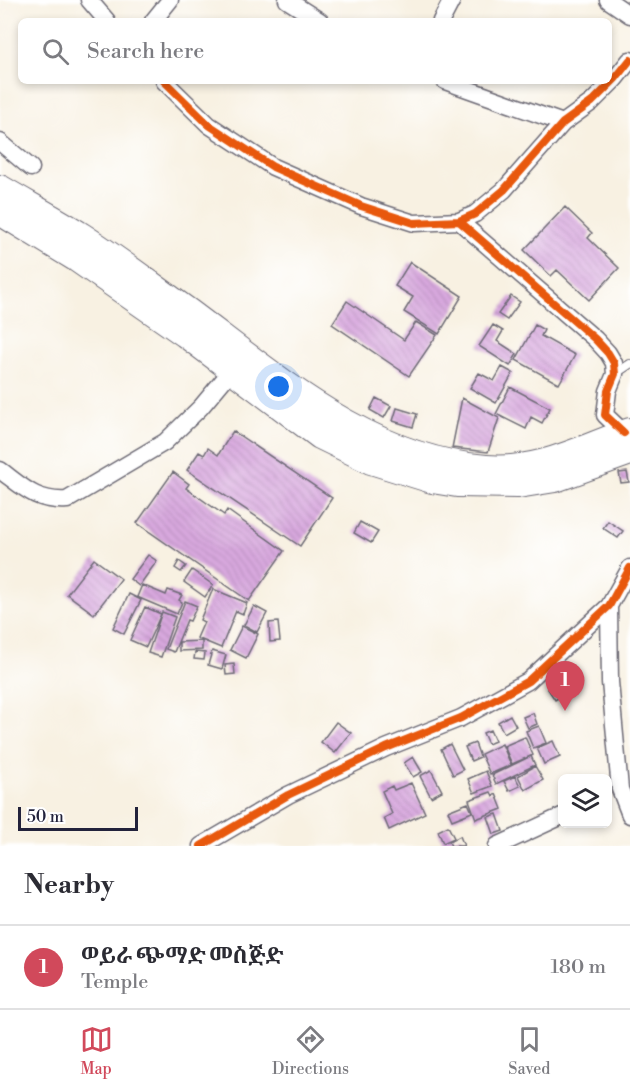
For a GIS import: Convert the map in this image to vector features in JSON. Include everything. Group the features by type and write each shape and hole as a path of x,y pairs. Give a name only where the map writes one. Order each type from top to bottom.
{"main road":[{"path":"0,188 82,237 332,416 379,440 437,459 487,468 519,466 561,459 628,439"},
{"path":"0,212 77,259 185,334 320,436 371,461 432,480 457,484 518,484 555,479 628,439"}],"street":[{"path":"89,0 104,18"},
{"path":"155,18 170,0"},
{"path":"443,18 452,0"},
{"path":"608,0 630,15"},
{"path":"298,3 316,18"},
{"path":"612,82 630,60"},
{"path":"167,84 209,125 273,166 361,206 414,223 459,221 475,214 504,190 563,123 592,102 610,84"},
{"path":"453,84 563,123"},
{"path":"0,142 31,168"},
{"path":"459,221 595,339 608,353 614,363 615,374 608,391 605,415 628,439"},
{"path":"0,470 30,492 50,501 67,500 165,441 201,407 231,371"},
{"path":"201,846 288,795 386,748 461,718 528,681 609,606 630,568"},
{"path":"609,606 610,682 619,789 630,815"},
{"path":"497,846 558,818"}],"lane":[{"path":"615,374 630,364"}],"building":[{"path":"565,207 592,233 588,238 619,268 589,300 557,270 551,276 524,250"},
{"path":"410,262 462,296 439,334 404,312 413,297 395,286"},
{"path":"511,296 520,302 507,320 498,314"},
{"path":"347,301 404,340 416,322 437,335 409,376 332,324"},
{"path":"493,325 503,331 497,341 517,354 510,366 479,346"},
{"path":"535,325 544,330 541,336 575,355 559,384 516,360"},
{"path":"502,367 513,373 496,403 470,388 479,373 494,381"},
{"path":"510,387 550,408 542,423 531,417 526,429 496,414"},
{"path":"376,398 391,406 384,418 370,410"},
{"path":"462,398 499,418 488,452 452,448"},
{"path":"397,408 417,414 413,427 393,421"},
{"path":"233,431 332,498 300,546 187,470 199,452 204,455 208,448 218,455"},
{"path":"173,472 189,484 186,488 224,515 227,510 284,551 249,601 137,523"},
{"path":"627,472 629,482 621,483 619,473"},
{"path":"608,521 623,531 618,538 603,528"},
{"path":"360,522 378,532 371,543 354,533"},
{"path":"148,555 157,561 139,586 130,579"},
{"path":"94,559 121,579 94,614 67,594"},
{"path":"179,561 186,566 181,572 175,568"},
{"path":"192,570 213,585 205,597 184,582"},
{"path":"142,585 166,595 168,590 182,595 177,614 137,597"},
{"path":"213,589 247,603 243,614 236,611 221,648 197,638 204,622 200,620"},
{"path":"129,594 141,600 124,634 113,628"},
{"path":"185,601 197,606 190,621 187,620 174,652 166,649"},
{"path":"254,606 267,613 257,632 244,625"},
{"path":"145,607 161,614 146,647 130,640"},
{"path":"162,612 175,617 161,657 148,653"},
{"path":"278,622 280,641 270,642 269,623"},
{"path":"242,626 258,634 246,658 230,650"},
{"path":"202,641 202,650 179,651 179,642"},
{"path":"212,651 226,655 222,669 208,665"},
{"path":"195,652 205,653 204,660 194,659"},
{"path":"234,664 235,674 226,675 225,665"},
{"path":"567,677 574,688 555,700 548,689"},
{"path":"533,713 537,724 528,728 523,717"},
{"path":"510,715 516,726 504,733 498,722"},
{"path":"336,722 351,733 335,753 321,742"},
{"path":"539,726 546,743 533,748 526,731"},
{"path":"490,730 495,741 488,744 483,733"},
{"path":"525,737 533,755 512,764 504,746"},
{"path":"553,741 560,757 544,764 537,748"},
{"path":"475,743 480,757 471,761 465,747"},
{"path":"450,744 463,770 453,775 441,749"},
{"path":"502,744 511,765 490,774 481,754"},
{"path":"531,756 535,765 496,784 492,775"},
{"path":"413,757 422,772 413,777 404,763"},
{"path":"535,766 543,780 525,790 518,776"},
{"path":"431,770 442,791 431,797 420,776"},
{"path":"486,771 492,786 474,793 468,779"},
{"path":"515,776 520,786 509,791 504,781"},
{"path":"411,783 425,813 389,830 384,818 392,814 382,791 392,786 394,790"},
{"path":"491,792 493,796 496,794 502,809 476,819 469,800"},
{"path":"468,803 472,812 452,820 448,811"},
{"path":"497,814 503,831 494,834 488,817"},
{"path":"448,826 454,838 443,843 438,831"},
{"path":"460,836 464,846 451,846 449,842"}],"cycle path":[{"path":"612,82 630,60"},
{"path":"167,84 209,125 273,167 361,206 414,223 459,221 475,214 504,190 563,123 592,102 610,84"},
{"path":"459,221 595,339 608,353 614,363 615,374 608,391 605,415 624,433"},
{"path":"201,846 288,795 386,748 461,718 528,681 609,606 630,568"}],"place":[{"name":"ወይራ ጭማድ መስጅድ","path":"565,711"}]}
